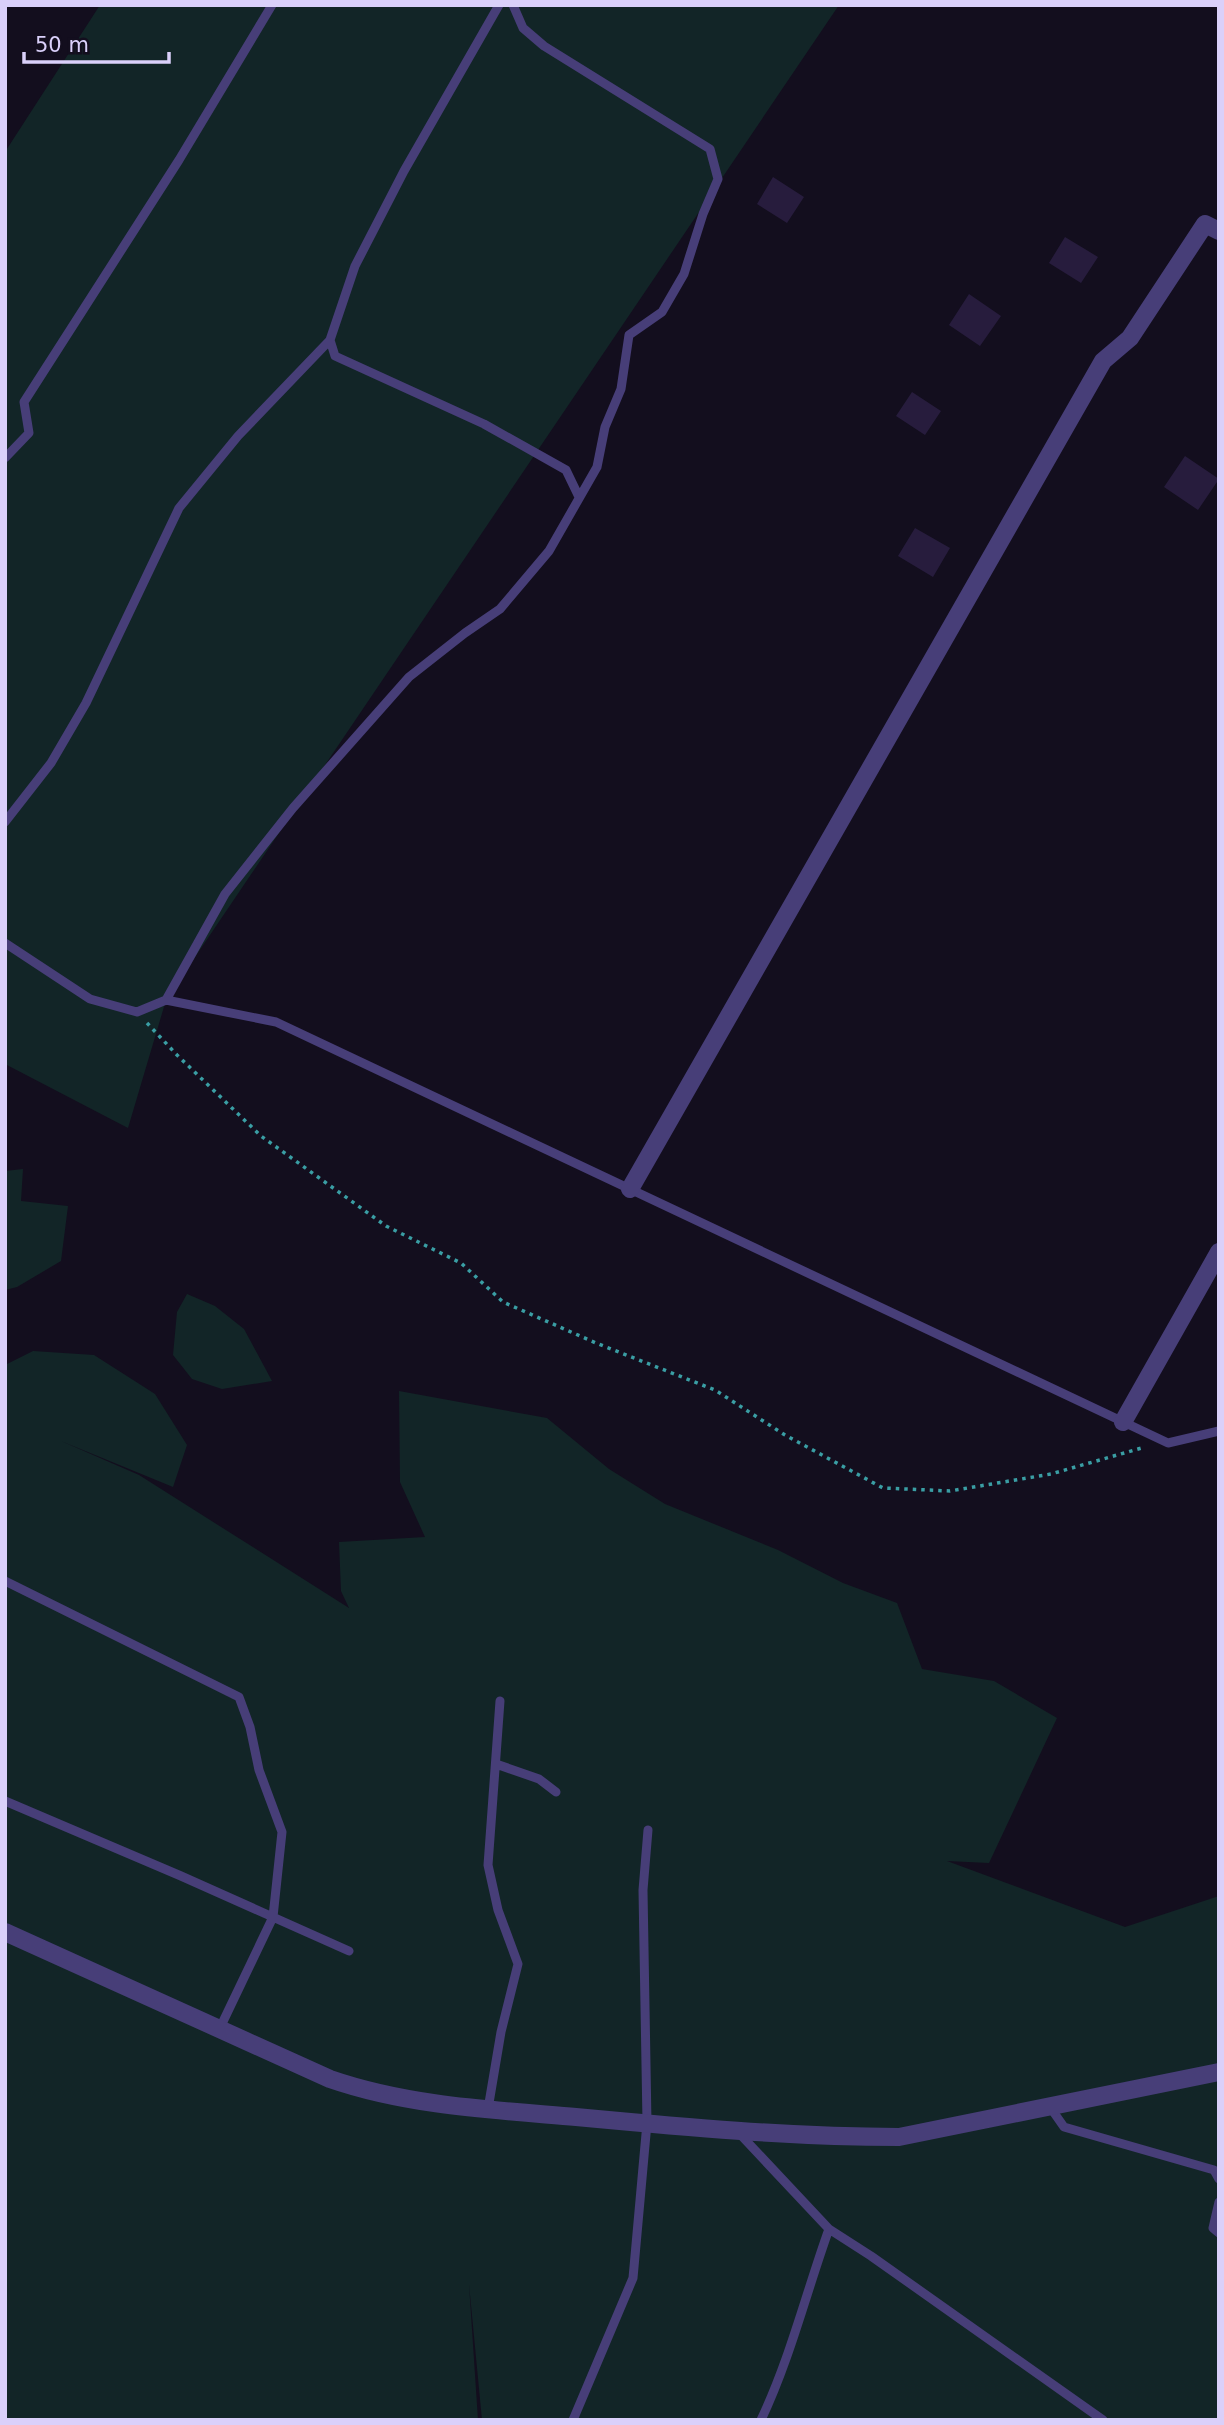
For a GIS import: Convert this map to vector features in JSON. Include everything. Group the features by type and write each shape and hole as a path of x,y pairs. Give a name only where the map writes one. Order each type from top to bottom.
{"street":[{"path":"630,1189 1103,361 1130,338 1205,224 1219,231"},
{"path":"1123,1422 1219,1252"},
{"path":"5,1932 292,2063 355,2088 488,2109 647,2123 859,2137 899,2137 1219,2072"}],"lane":[{"path":"5,458 29,433 24,402 179,160 272,5"},
{"path":"5,822 51,763 86,703 179,508 238,436 330,340 355,266 404,172 499,5"},
{"path":"166,1000 225,894 293,808 410,677 500,609 549,551 597,467 605,427 621,389 629,335 662,312 684,274 703,214 718,179 710,149 544,46 523,28 513,5"},
{"path":"330,340 335,356 484,424 566,470 579,497"},
{"path":"5,943 90,999 137,1012 166,1000 276,1022 1168,1443 1219,1431"},
{"path":"5,1581 239,1697 250,1727 259,1770 282,1832 273,1917 219,2029"},
{"path":"488,2109 500,2032 518,1964 498,1910 488,1865 500,1701"},
{"path":"496,1764 539,1779 556,1792"},
{"path":"5,1801 349,1951"},
{"path":"573,2420 633,2278 647,2123 643,1890 648,1830"},
{"path":"1050,2107 1065,2127 1214,2171 1219,2179"},
{"path":"736,2129 829,2230 882,2264 1103,2420"},
{"path":"1219,2202 1213,2228 1219,2233"},
{"path":"761,2420 779,2382 809,2284 829,2230"}],"path":[{"path":"137,1012 177,1055 261,1136 386,1226 461,1263 503,1302 596,1343 715,1390 785,1435 883,1488 950,1491 1051,1474 1168,1443"}],"green space":[{"path":"100,5 839,5 166,1000 128,1128 5,1064 5,152"},
{"path":"23,1169 21,1201 68,1206 61,1261 17,1287 5,1290 5,1171"},
{"path":"187,1294 215,1306 244,1329 272,1381 222,1389 192,1379 173,1355 177,1312"},
{"path":"33,1351 94,1355 155,1394 187,1445 173,1487 61,1441 139,1475 349,1608 341,1591 339,1542 425,1537 400,1482 399,1391 547,1418 609,1469 665,1504 778,1550 843,1583 897,1603 922,1669 994,1681 1057,1718 989,1863 947,1861 1125,1927 1219,1896 1219,2420 482,2420 469,2284 478,2420 5,2420 5,1365"}],"building":[{"path":"773,177 804,197 787,223 757,204"},
{"path":"1065,237 1098,257 1081,283 1049,263"},
{"path":"969,294 1001,316 980,346 949,325"},
{"path":"912,392 941,411 925,435 896,416"},
{"path":"1185,456 1219,479 1198,510 1164,487"},
{"path":"915,528 950,548 933,577 898,556"}]}
